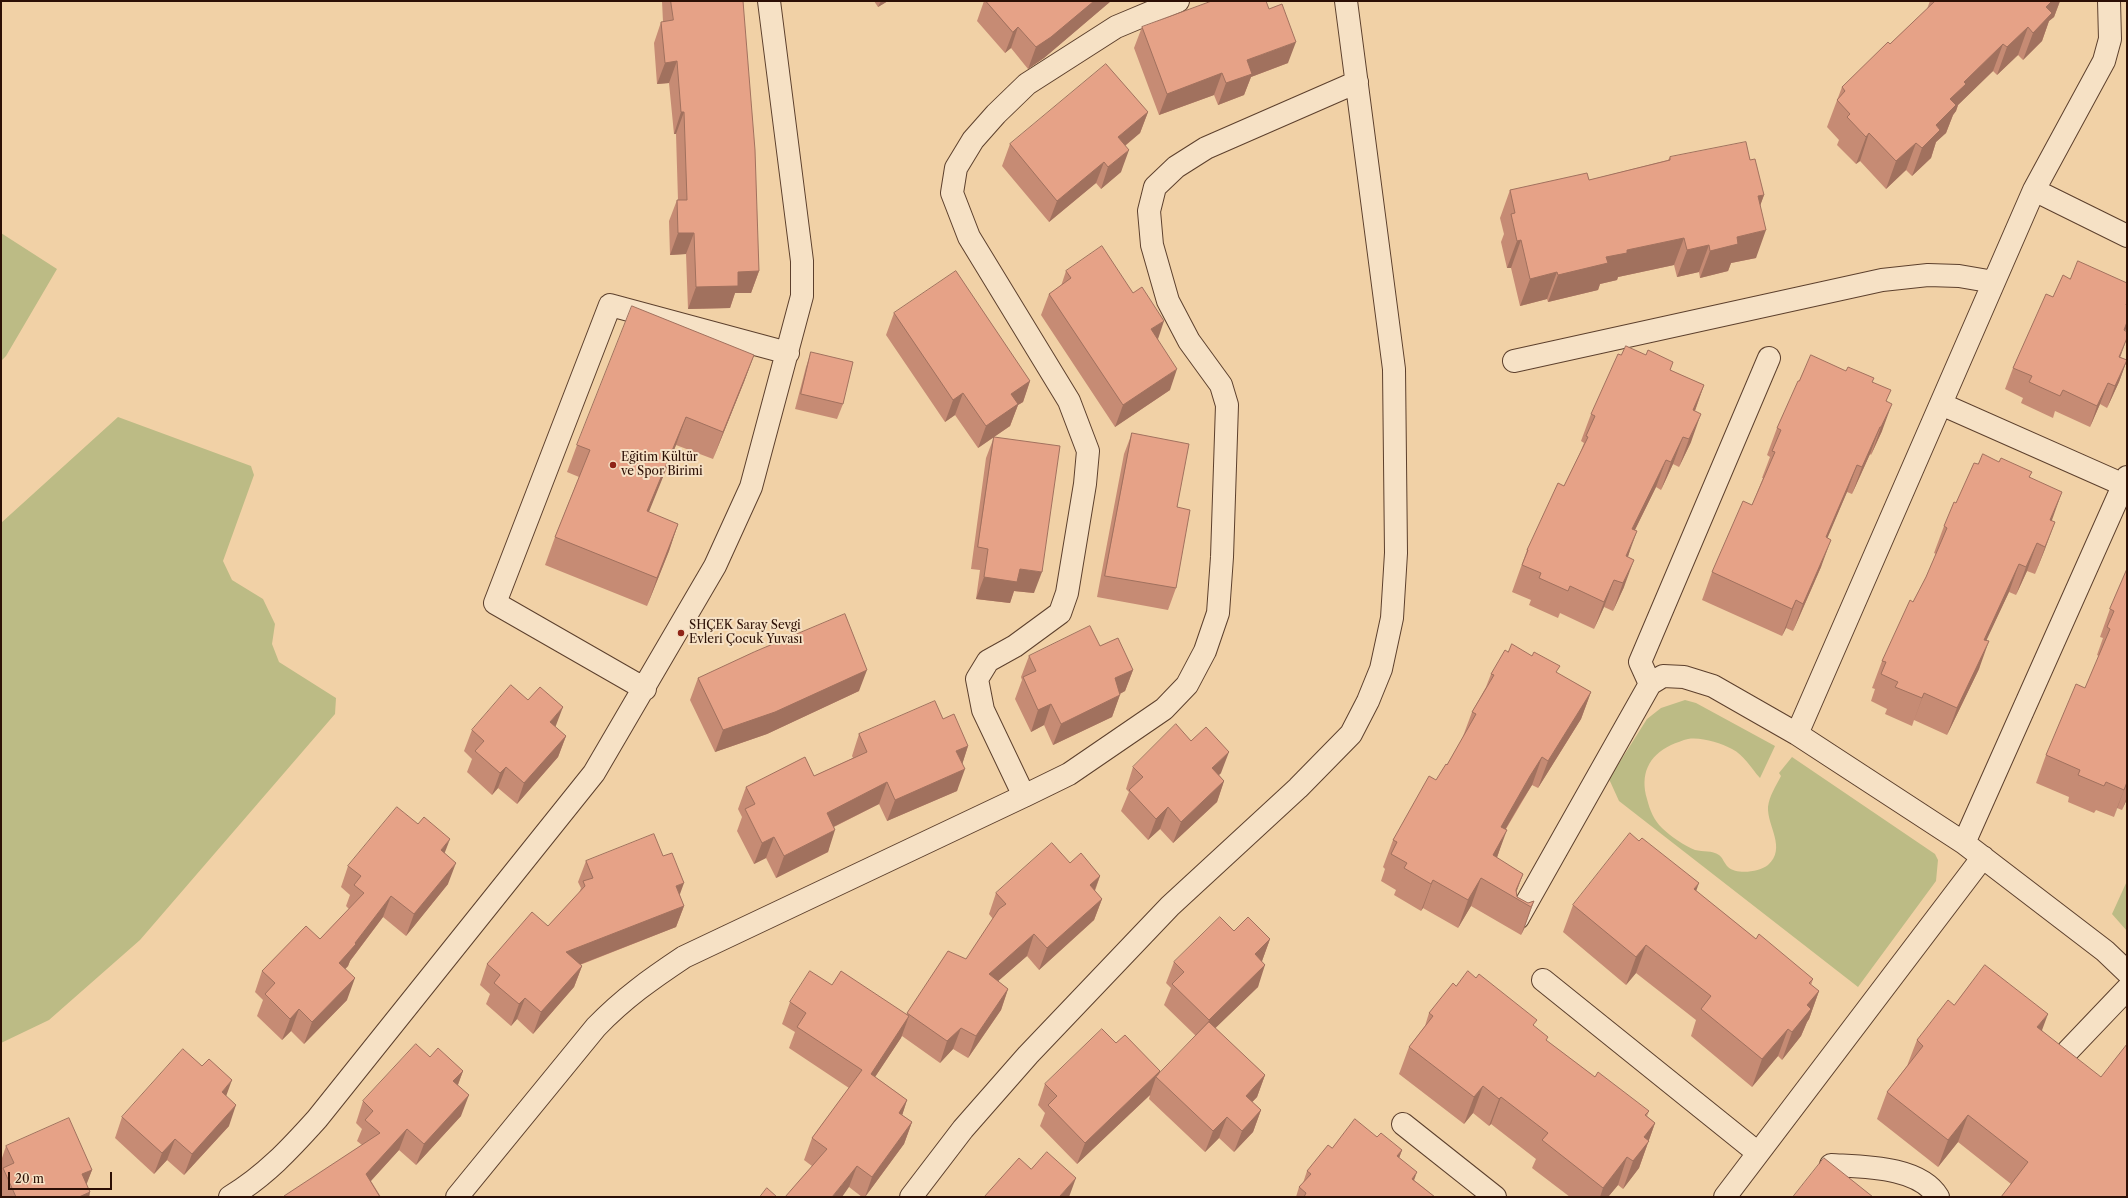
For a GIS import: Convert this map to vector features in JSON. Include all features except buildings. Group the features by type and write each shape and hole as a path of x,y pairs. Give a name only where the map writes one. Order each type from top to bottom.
{"lane":[{"path":"230,1197 252,1184 284,1156 317,1119 495,894 542,839 594,774 645,689 715,566 750,487 788,353 802,296 802,261 769,1"},
{"path":"1024,796 983,710 977,678 988,661 1015,646 1060,613 1067,593 1085,484 1088,451 1069,402 969,236 952,193 956,168 973,140 996,114 1027,84 1116,27 1178,1"},
{"path":"911,1197 963,1129 1055,1026 1170,906 1298,788 1351,734 1368,701 1381,669 1392,618 1396,553 1394,369 1346,1"},
{"path":"1797,734 2034,190 2104,61 2110,39 2109,1"},
{"path":"458,1197 596,1027 618,1004 648,981 691,954 1069,774 1164,709 1187,685 1205,651 1218,613 1222,557 1226,405 1221,385 1189,341 1168,301 1152,246 1150,211 1155,187 1176,167 1206,148 1357,82"},
{"path":"2034,190 2127,236"},
{"path":"1514,361 1882,280 1928,274 1959,276 1994,282"},
{"path":"645,689 495,603 610,305 788,353"},
{"path":"1650,684 1640,662 1769,358"},
{"path":"1941,404 2125,481 1964,843"},
{"path":"1518,918 1650,684 1663,676 1684,677 1713,686 1797,734 1964,843 2105,951 2127,972"},
{"path":"1725,1197 1983,857"},
{"path":"1543,980 1758,1153"},
{"path":"2066,1053 2127,989"},
{"path":"1403,1124 1495,1197"},
{"path":"1831,1165 1892,1170 1916,1178 1935,1192 1938,1197"}],"shaded area":[{"path":"1,233 57,269 6,356 1,361"},
{"path":"118,417 251,466 254,475 223,561 232,580 263,599 275,624 272,644 279,662 336,698 335,714 140,940 49,1020 1,1043 1,523"},
{"path":"1685,700 1696,703 1775,746 1760,778 1744,758 1736,752 1711,741 1699,739 1686,739 1671,745 1663,749 1651,761 1645,774 1645,790 1648,803 1659,825 1682,843 1695,850 1716,853 1728,867 1737,871 1754,871 1768,865 1776,851 1776,844 1768,814 1768,807 1773,791 1781,776 1779,773 1792,757 1935,854 1938,860 1936,881 1858,987 1619,801 1609,779 1647,719 1661,708"},
{"path":"2127,881 2127,931 2112,914"}],"place":[{"name":"Eğitim Kültür ve Spor Birimi","path":"613,465"},
{"name":"SHÇEK Saray Sevgi Evleri Çocuk Yuvası","path":"681,633"}]}
